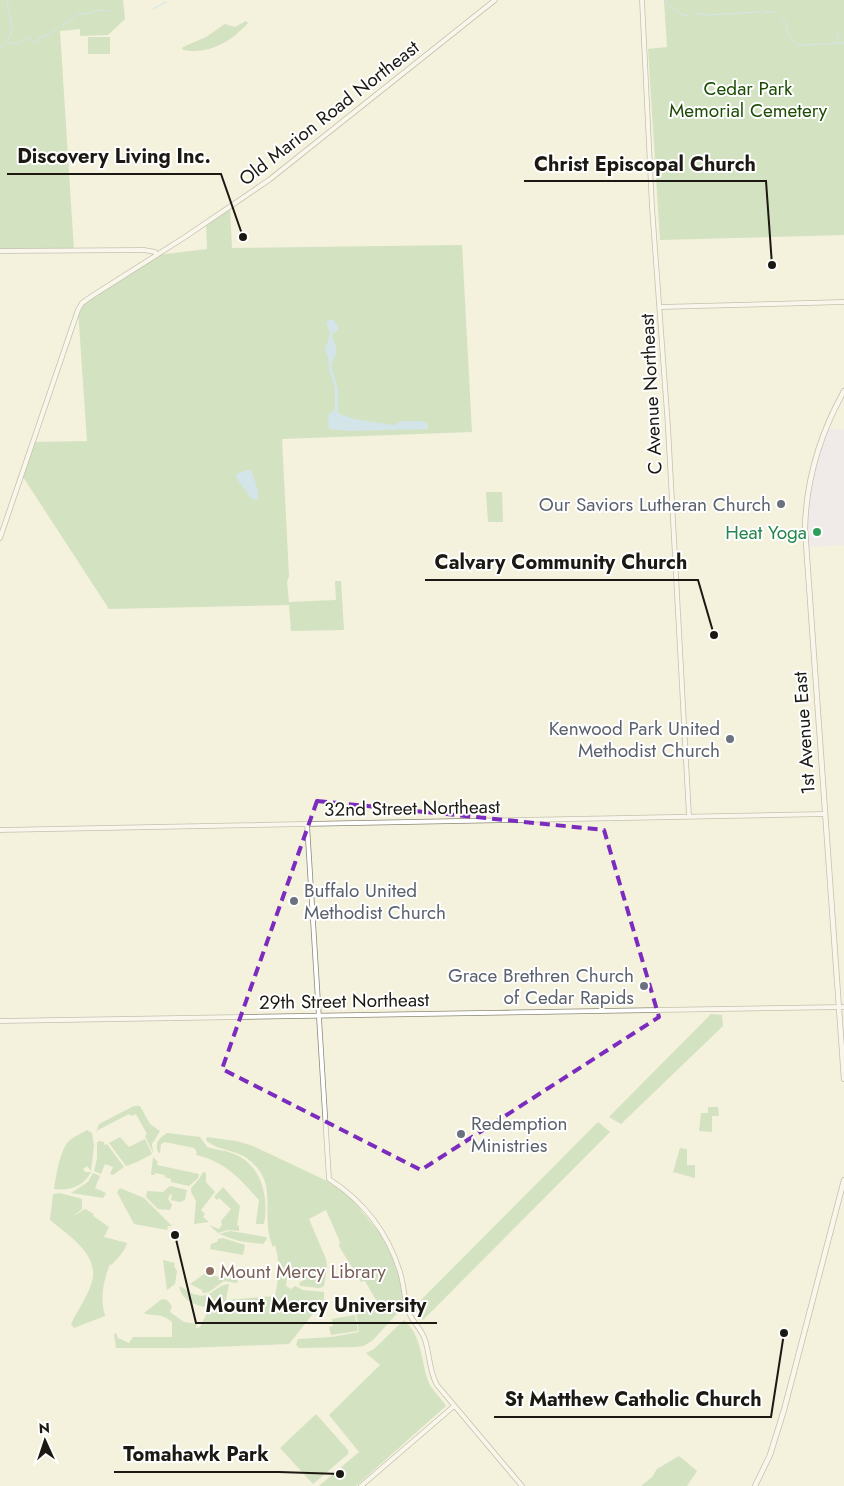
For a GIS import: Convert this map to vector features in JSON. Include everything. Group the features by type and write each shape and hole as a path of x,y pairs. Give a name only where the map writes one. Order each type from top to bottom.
{"main road":[{"name":"Old Marion Road Northeast","path":"0,538 82,303 269,180 495,0"},
{"name":"C Avenue Northeast","path":"642,0 652,207 660,307 689,816"},
{"path":"0,251 144,250 155,252 157,255"},
{"path":"660,307 844,302"},
{"name":"1st Avenue East","path":"844,391 826,428 817,455 812,474 806,519 806,547 841,1007 844,1079"},
{"name":"32nd Street Northeast","path":"0,830 825,814"},
{"path":"307,824 329,1179 350,1193 382,1230 398,1265 403,1281 407,1308 425,1340 435,1381 522,1486"},
{"name":"29th Street Northeast","path":"0,1021 841,1007"},
{"path":"755,1486 770,1455 784,1410 844,1180"},
{"path":"361,1486 454,1406"}],"highlighted area":[{"path":"317,801 604,830 659,1017 421,1170 222,1069"}],"shaded area":[{"path":"826,428 844,430 844,545 806,547 809,491"}],"green space":[{"path":"0,0 123,0 125,19 108,35 80,36 80,29 60,31 74,251 0,251"},
{"name":"Cedar Park Memorial Cemetery","path":"664,0 844,0 844,235 660,240 648,49 667,47"},
{"path":"246,21 248,23 224,43 209,49 189,51 182,49 206,37 225,24 235,27"},
{"path":"88,37 110,37 110,54 88,54"},
{"path":"230,206 232,248 462,245 472,432 282,439 289,602 336,600 335,581 341,581 344,630 291,631 289,605 109,609 23,477 33,442 87,441 78,310 82,303 157,255 207,249 206,223"},
{"path":"486,492 502,492 503,522 488,522"},
{"path":"711,1014 722,1015 723,1026 621,1124 609,1117"},
{"path":"134,1106 140,1106 150,1124 160,1131 152,1144 153,1153 145,1136 147,1134 136,1114 131,1116 129,1114 98,1130 96,1133 99,1124"},
{"path":"708,1107 718,1107 719,1116 712,1116 712,1132 699,1131 701,1113 708,1113"},
{"path":"598,1122 610,1132 423,1320 413,1308"},
{"path":"87,1130 92,1133 94,1146 91,1171 87,1166 83,1169 85,1172 91,1172 85,1181 76,1186 66,1189 54,1189 64,1149 72,1139"},
{"path":"167,1133 200,1137 207,1147 234,1154 244,1159 257,1174 261,1183 265,1203 264,1224 256,1224 259,1200 238,1178 224,1167 196,1155 197,1152 194,1148 165,1142 161,1144 160,1153 158,1152 157,1143"},
{"path":"120,1137 129,1147 145,1139 152,1154 126,1166 109,1143"},
{"path":"207,1137 236,1141 253,1146 327,1181 349,1196 380,1233 392,1257 399,1277 404,1306 372,1341 363,1346 355,1347 299,1348 296,1345 298,1339 332,1337 359,1332 356,1312 376,1300 365,1281 361,1282 339,1246 340,1242 326,1210 309,1219 326,1259 327,1268 324,1286 320,1288 300,1286 299,1283 304,1280 301,1276 288,1272 286,1286 291,1289 295,1286 303,1290 324,1292 324,1300 289,1344 188,1348 116,1348 114,1334 116,1333 118,1338 129,1343 133,1337 172,1337 172,1322 161,1316 144,1313 162,1299 167,1300 172,1306 170,1312 184,1322 197,1324 196,1328 200,1327 207,1313 205,1307 192,1303 185,1298 179,1286 202,1296 229,1284 226,1300 275,1296 278,1276 277,1251 275,1245 273,1247 269,1234 265,1181 256,1166 248,1159 237,1153 210,1144 206,1140"},
{"path":"99,1141 104,1142 104,1145 107,1144 124,1167 113,1175 110,1174 113,1167 105,1164 101,1174 94,1171 97,1158 97,1143"},
{"path":"680,1148 687,1149 687,1165 695,1165 695,1178 673,1172"},
{"path":"153,1157 158,1162 157,1165 199,1174 198,1178 189,1186 171,1182 171,1179 165,1177 165,1175 155,1173 151,1175"},
{"path":"203,1172 206,1173 206,1182 215,1192 201,1210 205,1214 203,1217 209,1222 194,1224 196,1201 191,1188"},
{"path":"93,1173 100,1176 95,1188 106,1193 103,1198 71,1193 88,1182"},
{"path":"170,1186 187,1190 185,1200 180,1202 171,1200 172,1194 170,1194 168,1199 172,1205 170,1210 158,1209 146,1197 147,1191 163,1192"},
{"path":"223,1187 240,1206 237,1225 239,1226 239,1231 228,1230 218,1233 209,1225 219,1229 222,1225 221,1221 231,1209 219,1198 217,1200 214,1197"},
{"path":"120,1188 144,1198 172,1226 168,1226 167,1230 134,1224 117,1192"},
{"path":"60,1193 82,1199 82,1209 72,1217 85,1209 109,1227 104,1237 127,1243 120,1255 110,1264 106,1277 103,1290 105,1316 74,1328 71,1324 91,1285 92,1265 82,1248 50,1220 53,1194"},
{"path":"230,1231 266,1237 267,1239 263,1244 239,1241 219,1234"},
{"path":"223,1238 245,1245 243,1255 210,1249 211,1244"},
{"path":"163,1260 175,1263 174,1266 177,1271 175,1284 167,1290"},
{"path":"204,1274 238,1280 237,1283 224,1281 209,1292 203,1293 202,1290 190,1284"},
{"path":"355,1315 358,1331 331,1335 329,1327 333,1326 332,1319"},
{"path":"404,1320 410,1326 418,1341 429,1384 446,1406 356,1486 319,1486 359,1452 329,1415 380,1365 366,1353 374,1349"},
{"path":"316,1414 348,1450 348,1454 313,1484 280,1448"},
{"path":"679,1456 697,1471 687,1486 641,1486 652,1477 657,1469"}],"water":[{"path":"330,319 334,320 339,329 332,335 337,351 331,365 338,389 338,413 354,419 393,425 403,421 423,421 428,424 428,429 350,431 329,429 328,415 335,409 335,388 325,350 330,334 326,322"},
{"path":"247,470 252,472 258,491 258,498 256,500 252,499 237,479 236,474"}],"waterway":[{"path":"7,0 12,28 8,41"},
{"path":"667,0 666,3 684,16 688,15"},
{"path":"153,9 166,2"},
{"path":"62,25 79,13 88,14 98,10 109,11"},
{"path":"693,14 758,12"},
{"path":"763,12 777,12"},
{"path":"782,17 788,34 798,45 844,43"},
{"path":"0,49 6,43 19,44 27,38 30,38 33,42 38,41 39,38 46,36 57,28"},
{"path":"837,33 839,42"}],"place":[{"name":"Discovery Living Inc.","path":"243,237"},
{"name":"Christ Episcopal Church","path":"772,265"},
{"name":"Our Saviors Lutheran Church","path":"781,504"},
{"name":"Heat Yoga","path":"817,532"},
{"name":"Calvary Community Church","path":"714,635"},
{"name":"Kenwood Park United Methodist Church","path":"730,739"},
{"name":"Buffalo United Methodist Church","path":"294,901"},
{"name":"Grace Brethren Church of Cedar Rapids","path":"644,986"},
{"name":"Redemption Ministries","path":"461,1134"},
{"name":"Mount Mercy University","path":"175,1235"},
{"name":"Mount Mercy Library","path":"210,1271"},
{"name":"St Matthew Catholic Church","path":"784,1333"},
{"name":"Tomahawk Park","path":"340,1474"}]}
